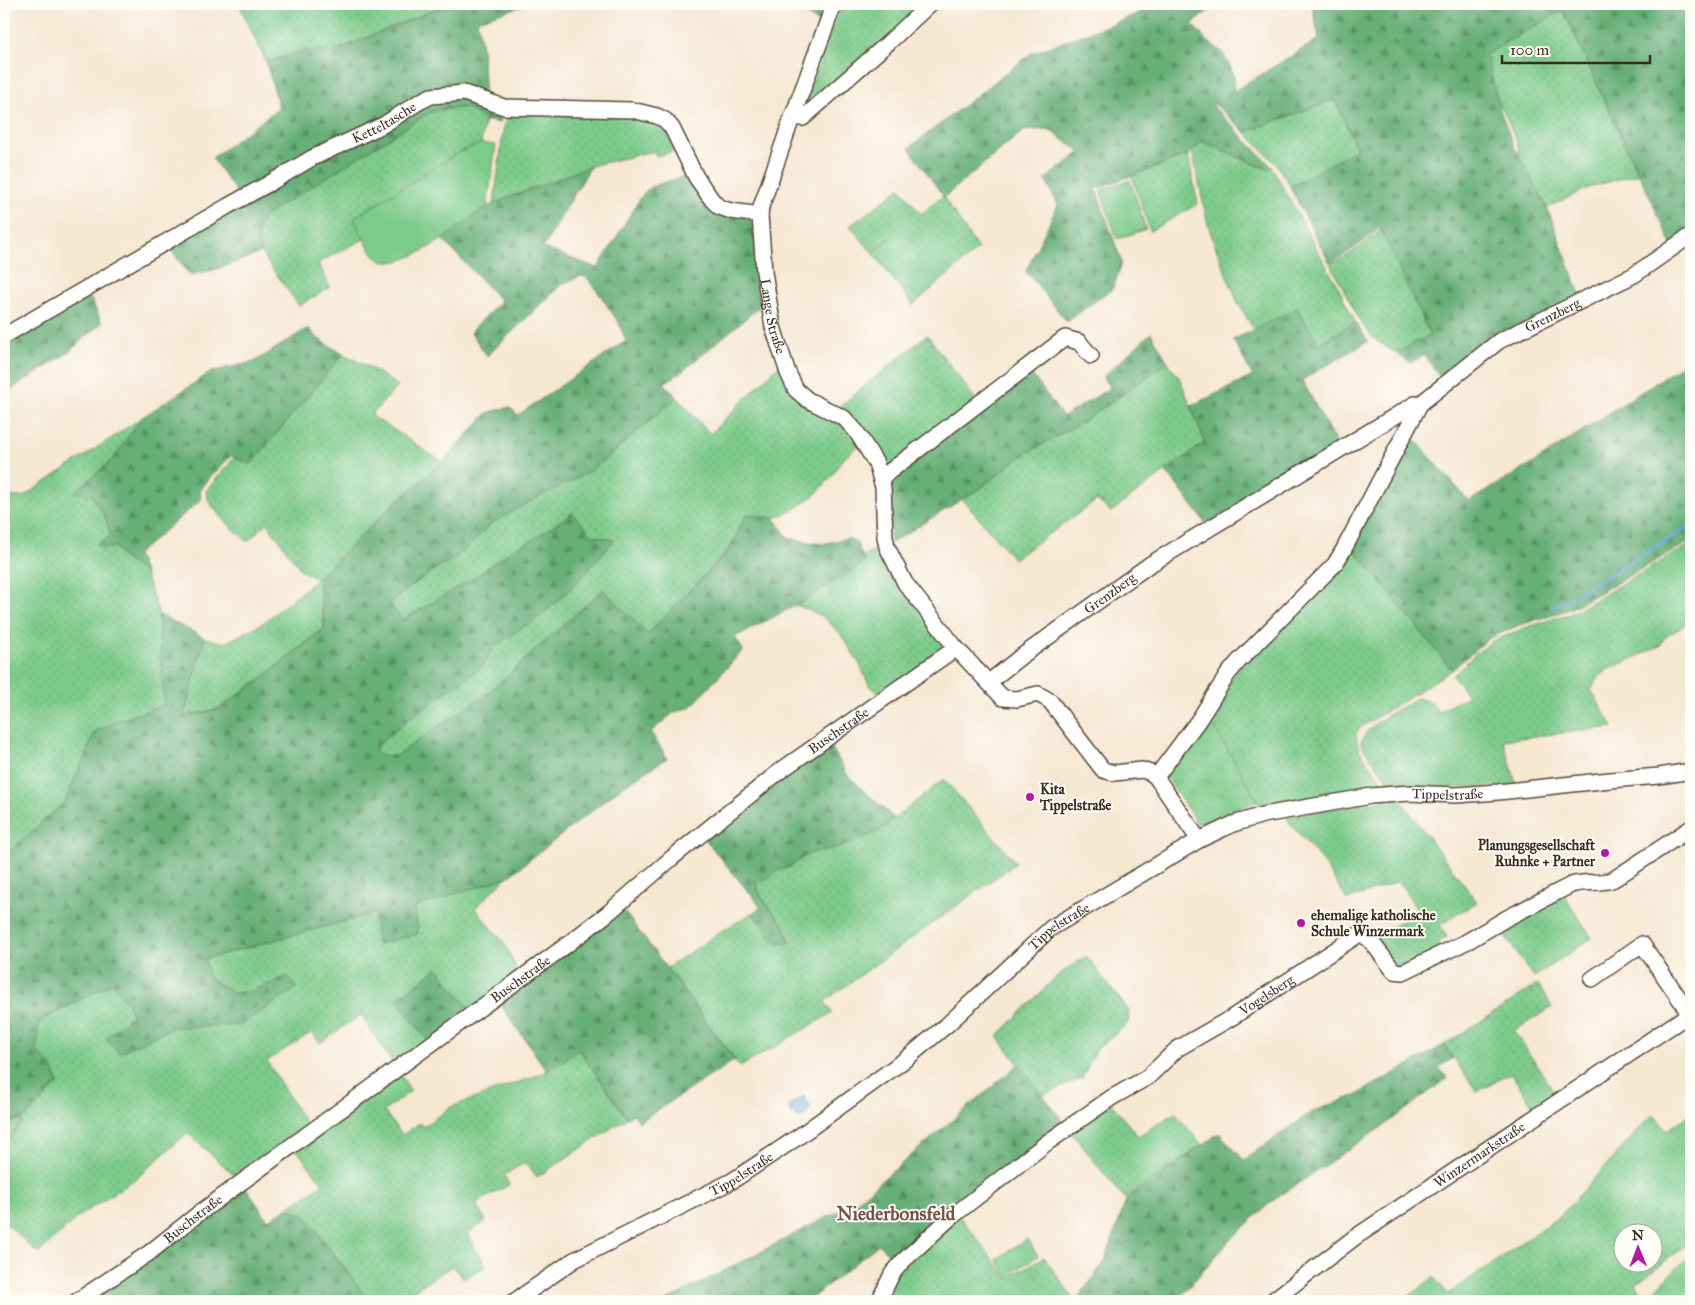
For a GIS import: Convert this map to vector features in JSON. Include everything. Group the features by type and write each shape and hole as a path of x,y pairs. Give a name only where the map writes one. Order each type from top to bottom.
{"street":[{"name":"Lange Straße","path":"834,4 763,199 760,215 768,306 791,383 808,400 844,418 869,451 881,478 885,537 891,557 905,583 956,648 989,682"},
{"path":"792,118 803,118 930,4"},
{"name":"Ketteltasche","path":"4,336 312,158 383,126 431,96 464,93 504,106 632,110 657,116 665,120 672,128 696,176 719,207 731,211 760,215"},
{"name":"Grenzberg","path":"1156,777 1198,721 1228,674 1238,662 1335,564 1420,404 1499,341 1634,275 1691,235"},
{"path":"881,478 1065,338 1079,342 1092,356"},
{"name":"Grenzberg","path":"989,682 1019,658 1149,564 1416,404 1420,404"},
{"name":"Buschstraße","path":"77,1301 149,1253 198,1214 526,976 607,914 673,856 780,771 956,648"},
{"path":"989,682 1006,699 1017,699 1033,694 1046,697 1103,770 1114,773 1142,770 1156,777 1198,840"},
{"name":"Tippelstraße","path":"515,1301 574,1260 732,1181 798,1137 899,1064 941,1030 1051,928 1198,840 1234,824 1263,815 1371,796 1410,793 1456,795 1498,792 1659,776 1691,771"},
{"name":"Vogelsberg","path":"879,1301 892,1274 904,1261 950,1218 1048,1142 1111,1098 1148,1077 1177,1049 1239,1012 1361,933 1370,940 1394,971 1403,972 1468,941 1507,918 1572,885 1583,882 1606,882 1614,879 1691,828"},
{"name":"Winzermarkstraße","path":"1272,1301 1354,1238 1690,1014 1642,944 1592,979"}],"green space":[{"path":"239,4 448,4 339,49 304,51 266,62"},
{"path":"448,4 529,4 477,20 482,47 485,97 456,91 239,196 212,158 279,108 266,62 304,51 339,49"},
{"path":"784,4 831,4 822,25 800,10"},
{"path":"841,4 926,4 808,109 805,102"},
{"path":"1158,4 1217,4 1192,24 1207,41 1221,51 1234,77 1234,91 1319,39 1312,4 1691,4 1691,232 1672,245 1563,10 1486,54 1500,110 1514,147 1547,207 1582,299 1479,352 1474,346 1461,356 1466,363 1444,382 1424,355 1410,363 1396,353 1430,335 1380,228 1349,252 1329,262 1290,187 1357,149 1335,99 1245,132 1215,104 1212,105 1272,167 1269,170 1202,141 1187,155 1096,189 1122,263 1113,288 1067,322 1026,271 1058,205 1045,179 1081,152 1048,129 1023,131 944,197 909,148 1032,53 1123,20"},
{"path":"1563,10 1638,174 1593,186 1547,208 1519,156 1518,145 1503,109 1499,106 1486,54"},
{"path":"457,94 499,112 500,123 485,120 466,107 432,111 264,216 258,229 261,253 214,270 190,275 173,253 169,242 409,110"},
{"path":"1335,100 1357,149 1291,187 1276,164 1245,132"},
{"path":"466,107 485,120 481,143 458,153 354,218 364,239 318,263 330,287 299,306 261,253 257,234 259,223 264,216 432,111"},
{"path":"509,111 638,115 667,128 678,148 672,152 656,156 654,151 591,166 494,203 504,124"},
{"path":"1202,141 1268,170 1272,167 1338,287 1355,322 1318,344 1297,308 1254,330 1238,303 1208,225 1192,151"},
{"path":"481,143 496,145 487,207 438,242 413,256 394,262 386,262 376,257 365,241 354,218 458,153"},
{"path":"1188,155 1198,204 1150,231 1132,176"},
{"path":"591,166 543,248 598,268 640,198 650,187 691,174 700,190 756,225 764,303 679,374 664,383 677,397 612,453 585,474 492,523 457,557 436,568 389,603 403,620 469,581 512,550 532,540 572,513 592,535 614,540 578,582 540,617 492,649 484,665 410,718 375,747 378,755 396,756 489,692 603,590 648,634 729,550 747,514 774,518 788,538 821,544 849,538 857,543 865,562 804,601 735,637 743,650 691,707 673,713 651,732 667,758 622,787 508,877 415,907 418,934 377,945 374,913 205,959 210,979 232,993 252,991 288,976 297,988 240,1025 173,1027 119,1053 106,1038 132,1015 129,1005 112,983 39,1021 37,1051 52,1066 58,1083 22,1120 4,1121 4,856 65,802 95,732 116,721 164,705 158,614 205,638 184,716 218,710 261,679 325,628 318,578 395,503 443,462 487,413 509,407 518,415 626,341 619,323 594,286 586,277 581,276 562,284 487,356 470,332 501,301 442,239 476,213 495,203"},
{"path":"1130,180 1146,229 1117,239 1100,190"},
{"path":"900,188 921,214 943,196 978,249 913,305 873,253 893,236 872,252 850,226"},
{"path":"1381,230 1430,335 1396,353 1374,339 1361,323 1330,263 1350,254"},
{"path":"87,290 102,323 66,354 4,394 4,338"},
{"path":"1297,308 1319,344 1355,322 1368,341 1302,380 1338,447 1207,525 1166,471 1205,443 1191,406 1253,376 1233,340"},
{"path":"308,328 319,339 343,354 251,464 231,456 204,484 200,490 201,500 137,554 144,572 122,557 116,547 101,549 97,543 111,536 105,517 92,496 75,492 114,458 141,418 213,371 254,362"},
{"path":"1151,333 1168,362 1087,419 1017,459 979,489 891,543 887,477 1028,369 1063,417 1110,388 1103,377"},
{"path":"927,335 977,401 884,470 838,408"},
{"path":"343,354 371,368 398,386 371,415 443,462 395,503 318,578 324,628 260,679 218,709 183,716 205,638 225,643 263,623 317,579 302,571 267,523 247,542 216,511 207,497 206,491 234,458 251,464"},
{"path":"1691,359 1691,541 1570,609 1517,626 1488,639 1452,670 1352,547 1410,434 1469,501 1529,466"},
{"path":"1168,362 1180,379 1205,442 1111,512 1097,500 1014,559 962,499 980,489 1017,459 1087,419"},
{"path":"780,364 860,444 841,461 831,477 815,495 792,511 774,518 747,514 729,549 648,634 603,589 488,693 396,756 378,756 375,748 411,717 484,665 492,649 521,627 539,617 578,582 614,540 592,535 572,514 532,540 512,550 469,581 402,620 388,604 436,568 457,557 492,523 537,497 585,474 612,454 677,397 710,434"},
{"path":"140,419 114,458 76,492 93,496 105,517 111,536 97,543 101,549 116,547 122,557 144,571 159,614 165,705 116,721 95,732 65,802 4,856 4,490 13,497 23,497"},
{"path":"1691,544 1691,621 1664,638 1660,646 1605,671 1605,673 1599,676 1591,690 1613,727 1503,740 1517,786 1396,789 1363,748 1361,742 1364,735 1370,729 1385,717 1417,698 1432,702 1438,712 1468,696 1453,676 1475,654 1491,642 1524,628 1572,613"},
{"path":"881,547 949,645 882,696 869,685 859,663 840,633 822,616 796,605 865,562 862,556"},
{"path":"1352,547 1452,670 1361,727 1356,734 1359,750 1388,790 1312,801 1287,799 1259,804 1207,715 1234,674"},
{"path":"1207,715 1258,801 1218,815 1221,822 1205,825 1196,822 1166,776"},
{"path":"828,741 849,777 894,818 879,831 841,847 808,854 766,879 755,881 761,896 784,926 790,942 778,944 752,913 761,907 704,838"},
{"path":"944,779 1016,863 825,1001 832,1013 740,1067 667,968 752,913 778,944 790,942 784,926 761,896 755,881 790,867 808,854 841,847 879,831"},
{"path":"1399,798 1477,902 1440,925 1447,937 1437,943 1442,950 1398,968 1372,938 1418,912 1405,890 1397,882 1347,900 1322,860 1291,825 1286,816"},
{"path":"507,877 475,908 505,944 520,977 472,1011 437,968 397,999 430,1043 396,1068 361,1015 320,1043 312,1032 267,1061 310,1131 240,1180 187,1133 138,1177 79,1216 38,1254 4,1221 4,1146 23,1121 4,1142 4,1121 22,1121 59,1083 51,1066 37,1051 39,1022 113,982 129,1005 132,1015 106,1039 119,1053 173,1027 240,1025 297,988 287,976 252,991 233,993 210,978 205,959 375,913 378,944 418,934 415,907"},
{"path":"1562,892 1592,938 1534,977 1498,927"},
{"path":"621,907 735,1060 639,1122 634,1114 627,1118 579,1050 547,1071 498,1001"},
{"path":"1086,956 1129,1011 1128,1023 1096,1050 1082,1078 1043,1095 997,1036 1057,976"},
{"path":"437,968 471,1011 429,1043 397,1000"},
{"path":"1538,984 1552,1007 1514,1031 1558,1097 1535,1110 1511,1073 1477,1092 1444,1045"},
{"path":"1444,1045 1453,1058 1439,1067 1447,1078 1395,1118 1271,1202 1229,1241 1181,1296 1173,1301 1076,1301 1105,1261 1126,1200 1219,1133 1244,1160 1312,1112 1356,1095"},
{"path":"579,1050 627,1118 537,1177 526,1162 504,1175 509,1185 476,1203 486,1221 467,1234 486,1266 463,1279 452,1266 397,1301 369,1301 305,1215 287,1208 323,1184 295,1148 399,1072 411,1091 384,1111 402,1135 420,1123 423,1127 451,1107 546,1072"},
{"path":"1019,1064 1066,1125 896,1263 879,1244 808,1301 666,1301 856,1202"},
{"path":"1110,1102 1138,1136 1175,1113 1202,1145 1125,1199 1069,1130"},
{"path":"1653,1114 1667,1130 1691,1114 1691,1241 1662,1264 1662,1222 1612,1222 1612,1272 1651,1272 1636,1284 1649,1301 1402,1301 1434,1277 1448,1294 1559,1217"},
{"path":"243,1183 268,1220 287,1208 305,1216 369,1301 83,1301"},
{"path":"958,1214 1007,1278 1044,1257 1075,1301 882,1301 892,1279"},
{"path":"1027,1239 1038,1256 1007,1276 996,1259"},
{"path":"1691,1254 1691,1300 1660,1301 1655,1296 1655,1290"}],"water":[{"path":"804,1096 811,1108 803,1117 797,1118 790,1112 789,1105"}],"waterway":[{"path":"1552,607 1565,602 1691,525"}],"place":[{"name":"Kita Tippelstraße","path":"1030,797"},
{"name":"Planungsgesellschaft Ruhnke + Partner","path":"1605,853"},
{"name":"ehemalige katholische Schule Winzermark","path":"1301,923"}],"district":[{"name":"Niederbonsfeld","path":"896,1213"}]}
